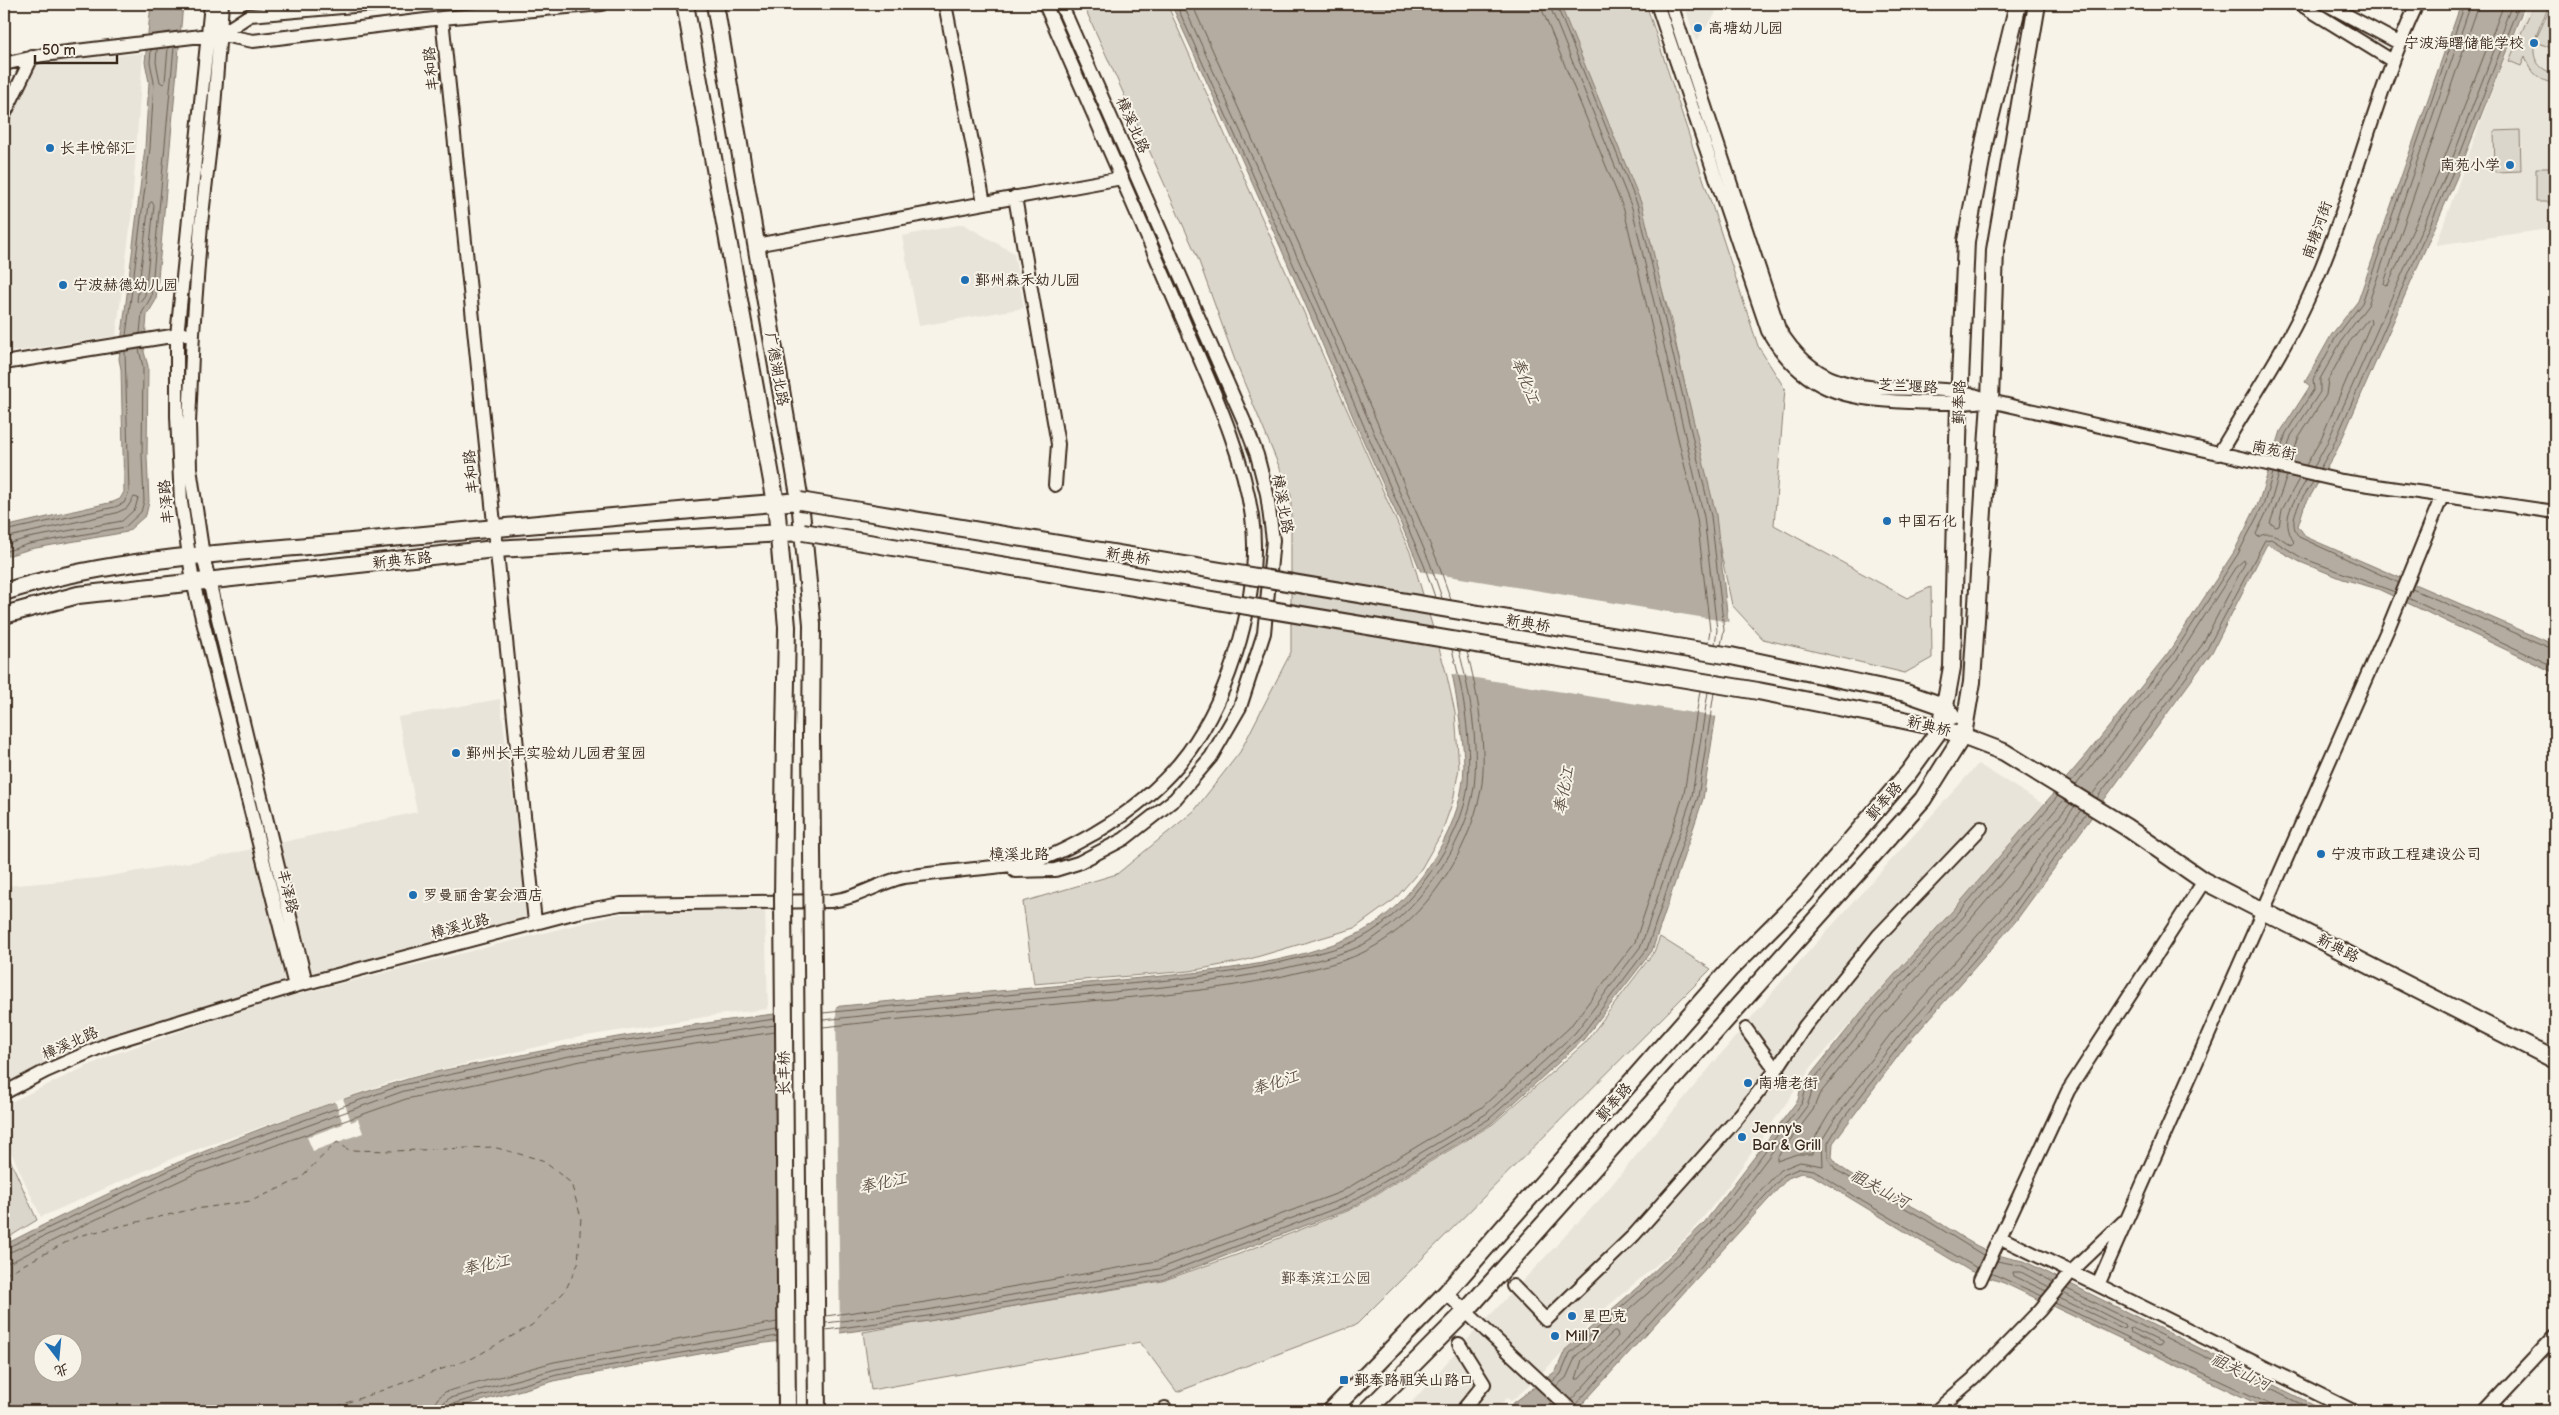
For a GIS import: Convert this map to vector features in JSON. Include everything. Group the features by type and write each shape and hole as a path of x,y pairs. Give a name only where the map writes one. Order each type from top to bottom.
{"main road":[{"name":"广德湖北路","path":"685,4 776,503 786,627 785,734"},
{"name":"广德湖北路","path":"715,4 800,501 812,624 811,736"},
{"name":"鄞奉路","path":"1331,1411 1446,1294 1730,969 1804,895 1909,772 1941,728 1952,667 1959,398 1966,241 1985,139 2018,4"},
{"name":"鄞奉路","path":"1367,1411 1466,1310 1923,799 1963,734 1972,682 1990,401 1995,250 2036,4"},
{"name":"新典东路","path":"4,592 30,584 120,565 493,528 800,501"},
{"name":"新典桥","path":"800,501 1731,656 1906,693 1946,707 1963,734"},
{"name":"新典东路","path":"4,615 78,596 209,580 495,550 803,532"},
{"name":"新典桥","path":"803,532 1758,691 1963,734"},
{"name":"长丰桥","path":"785,734 783,908 787,1411"},
{"name":"新典路","path":"1963,734 2004,752 2126,827 2204,880 2555,1060"},
{"name":"长丰桥","path":"811,736 817,1411"}],"street":[{"name":"丰泽路","path":"211,4 216,35 193,333 189,424 196,557 192,582 300,984"},
{"name":"丰泽路","path":"222,4 216,35 177,336 177,416 181,502 196,557 209,580 300,984"},
{"path":"216,35 250,15 377,4"},
{"path":"4,64 32,57 216,35 252,41 442,18 602,4"},
{"path":"945,4 984,203"},
{"name":"樟溪北路","path":"4,1093 46,1071 110,1043 300,984 535,922 600,907 621,904 831,901 858,896 886,881 1044,859 1076,844 1120,818 1162,784 1197,742 1220,700 1246,617 1254,565 1255,540 1243,475 1234,443 1122,178 1045,4"},
{"name":"樟溪北路","path":"970,869 1055,870 1078,863 1124,839 1175,799 1211,757 1240,707 1264,633 1273,540 1267,494 1257,455 1192,298 1061,4"},
{"name":"芝兰堰路","path":"1657,4 1768,330 1782,354 1804,376 1838,394 1870,400 1959,398"},
{"name":"芝兰堰路","path":"1671,4 1773,312 1788,343 1799,357 1812,367 1842,383 1866,388 1990,401"},
{"path":"2300,4 2391,60"},
{"path":"2326,4 2399,43"},
{"name":"南塘河街","path":"2219,454 2306,302 2347,195 2391,60 2417,4"},
{"name":"丰和路","path":"442,18 495,550 535,922"},
{"path":"4,115 32,57"},
{"path":"755,245 1122,178"},
{"path":"1015,198 1058,444 1054,485"},
{"path":"4,363 193,333"},
{"name":"南苑街","path":"1990,401 2342,481 2555,512"},
{"path":"2098,1284 2398,604 2442,496"},
{"path":"1513,1286 1546,1320 1634,1235 1736,1120 1776,1070 1805,1026 1878,936 1981,828"},
{"path":"1980,1280 2068,1091 2204,880"},
{"path":"1746,1029 1776,1070"},
{"path":"1936,1411 1973,1379 2042,1309 2068,1275 2127,1218"},
{"path":"1998,1244 2068,1275 2098,1284 2353,1411"},
{"path":"1446,1294 1466,1310 1571,1410"},
{"path":"2485,1411 2555,1336"},
{"path":"1459,1344 1484,1384 1462,1411"}],"shaded area":[{"name":"高塘幼儿园","path":"1684,4 1720,4 1696,41"},
{"name":"南苑小学","path":"2528,4 2555,4 2555,228 2436,245 2495,82"},
{"path":"143,53 131,221 116,336 4,353 4,129 36,64"},
{"name":"鄞州森禾幼儿园","path":"963,224 1014,253 1024,308 919,326 902,236"},
{"path":"500,699 529,918 289,980 104,1037 4,1087 4,886 98,878 203,860 417,812 398,717"},
{"name":"南塘老街","path":"1978,764 2043,804 1956,907 1813,1065 1729,1185 1694,1229 1676,1248 1607,1307 1529,1386 1511,1401 1507,1398 1493,1411 1404,1411 1463,1344 1599,1200 1782,981"},
{"path":"765,908 768,1009 717,1015 580,1037 396,1080 178,1156 41,1217 4,1137 4,1105 111,1055 264,1003 619,914"}],"green space":[{"path":"1083,4 1167,4 1411,554 1446,672 1455,712 1459,768 1453,801 1441,834 1421,869 1395,899 1355,928 1243,961 1190,971 1034,984 1023,902 1117,874 1194,811 1240,752 1291,652 1291,495 1236,363 1197,256"},
{"path":"1554,4 1646,4 1758,346 1785,389 1774,525 1907,598 1931,587 1932,658 1905,673 1763,639 1732,605 1670,316 1621,159"},
{"path":"2534,4 2550,4 2537,33 2534,53 2537,62 2543,69 2555,74 2555,84 2545,81 2536,75 2525,57 2521,66 2509,61"},
{"path":"2552,4 2555,4 2555,50 2535,41"},
{"path":"2520,130 2521,171 2495,172 2494,131"},
{"path":"2536,168 2555,168 2555,202 2536,202"},
{"name":"鄞奉滨江公园","path":"1660,937 1711,969 1357,1324 1177,1392 1140,1342 871,1390 863,1332 1162,1281 1239,1254 1350,1210 1493,1124 1585,1043 1654,952"},
{"path":"4,1146 37,1220 4,1240"}],"water":[{"path":"151,4 183,4 156,300 147,315 144,352 148,366 147,456 149,502 146,515 127,532 30,549 4,557 4,527 113,502 120,499 124,492 121,369 119,359 145,148 149,82 145,62"},
{"name":"奉化江","path":"1171,4 1560,4 1642,205 1716,515 1729,630 1703,799 1652,951 1583,1040 1492,1123 1349,1209 1162,1280 929,1321 743,1346 558,1380 444,1411 4,1411 4,1245 99,1198 246,1134 410,1078 580,1044 667,1029 842,1006 1231,968 1292,957 1349,938 1369,928 1406,896 1437,854 1457,809 1462,787 1463,745 1450,665 1440,628 1415,556 1264,209"},
{"name":"祖关山河","path":"2461,4 2525,4 2456,179 2337,450 2304,507 2298,526 2306,537 2555,645 2555,673 2378,589 2343,579 2300,562 2267,544 2212,652 2015,922 1907,1044 1833,1143 1832,1157 1839,1166 1859,1179 1926,1214 1983,1249 2024,1261 2326,1411 2272,1411 2004,1283 1970,1271 1812,1175 1801,1173 1788,1178 1576,1411 1503,1411 1556,1371 1565,1350 1640,1285 1704,1223 1798,1100 1801,1087 1867,1005 1956,907 2088,753 2168,653 2234,552 2259,501 2281,431 2310,386 2305,382 2332,334 2358,301"}],"pier":[{"path":"1418,571 1730,622 1731,631 1718,717 1451,674 1441,637"},
{"path":"836,1004 840,1335 779,1343 774,1011"},
{"path":"343,1098 351,1122 358,1119 363,1133 313,1151 307,1137 343,1124 335,1101"}],"ferry route":[{"path":"4,1275 78,1236 189,1210 251,1201 298,1180 337,1142 349,1150 394,1151 493,1147 542,1160 571,1183 581,1217 578,1264 565,1291 532,1325 473,1358 324,1411"}],"place":[{"name":"高塘幼儿园","path":"1698,28"},
{"name":"宁波海曙储能学校","path":"2534,43"},
{"name":"长丰悦邻汇","path":"50,148"},
{"name":"南苑小学","path":"2510,165"},
{"name":"鄞州森禾幼儿园","path":"965,280"},
{"name":"宁波赫德幼儿园","path":"63,285"},
{"name":"中国石化","path":"1887,521"},
{"name":"鄞州长丰实验幼儿园君玺园","path":"456,753"},
{"name":"宁波市政工程建设公司","path":"2321,854"},
{"name":"罗曼丽舍宴会酒店","path":"413,895"},
{"name":"南塘老街","path":"1748,1083"},
{"name":"Jenny's Bar & Grill","path":"1742,1137"},
{"name":"星巴克","path":"1572,1316"},
{"name":"Mill 7","path":"1555,1336"},
{"name":"鄞奉路祖关山路口","path":"1344,1380"}]}
